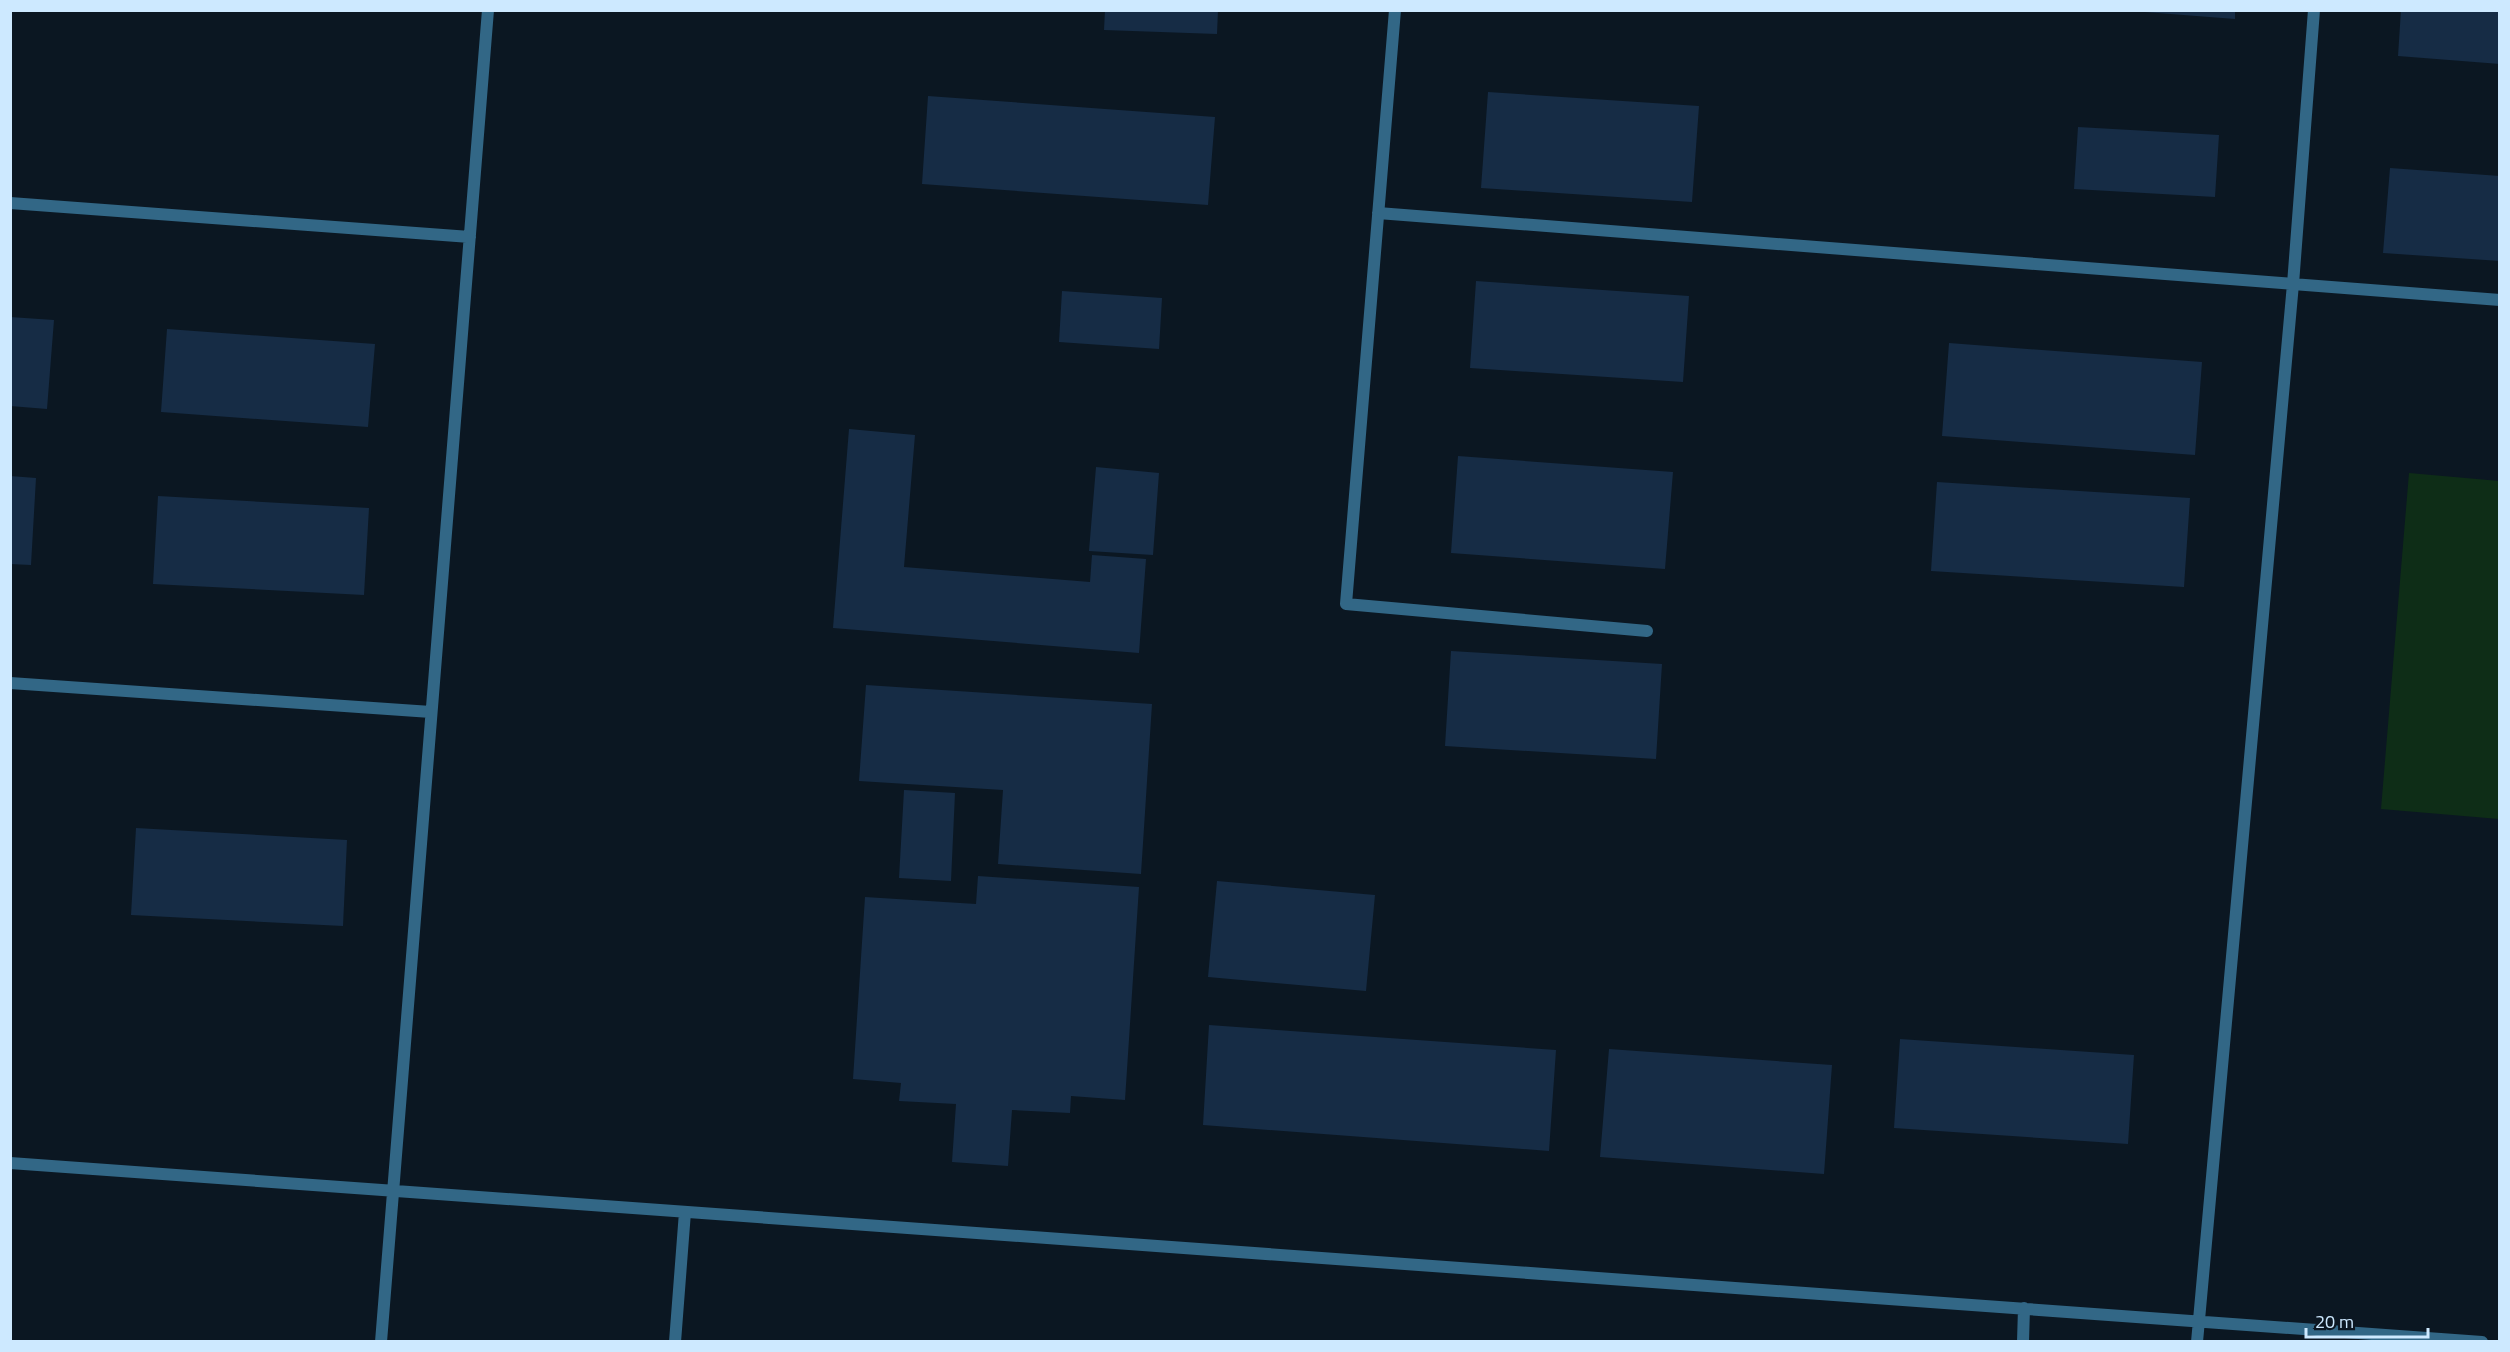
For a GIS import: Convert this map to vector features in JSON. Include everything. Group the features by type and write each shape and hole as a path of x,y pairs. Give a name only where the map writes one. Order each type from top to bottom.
{"lane":[{"path":"381,1341 488,10"},
{"path":"1395,10 1346,604 1647,631"},
{"path":"2197,1341 2292,284 2314,10"},
{"path":"10,203 470,237"},
{"path":"1378,213 2499,300"},
{"path":"10,683 431,711"},
{"path":"10,1163 2482,1341"},
{"path":"675,1341 685,1212"},
{"path":"2023,1341 2024,1308"}],"green space":[{"path":"2409,473 2499,481 2499,819 2381,809"}],"building":[{"path":"1105,10 1218,10 1217,34 1104,30"},
{"path":"2119,10 2235,10 2235,19"},
{"path":"2401,10 2500,10 2500,64 2398,56"},
{"path":"1488,92 1699,106 1692,202 1481,188"},
{"path":"928,96 1215,117 1208,205 922,184"},
{"path":"2078,127 2219,135 2215,197 2074,189"},
{"path":"2390,168 2500,176 2500,261 2383,253"},
{"path":"1476,281 1689,296 1683,382 1470,368"},
{"path":"1062,291 1162,298 1159,349 1059,342"},
{"path":"10,317 54,320 47,409 10,406"},
{"path":"167,329 375,344 368,427 161,412"},
{"path":"1949,343 2202,362 2195,455 1942,436"},
{"path":"849,429 915,435 904,567 1090,582 1092,555 1146,559 1139,653 833,628"},
{"path":"1458,456 1673,472 1665,569 1451,553"},
{"path":"1096,467 1159,473 1153,555 1089,551"},
{"path":"10,476 36,478 31,565 10,564"},
{"path":"1937,482 2190,498 2184,587 1931,571"},
{"path":"158,496 369,508 364,595 153,584"},
{"path":"1451,651 1662,664 1656,759 1445,746"},
{"path":"866,685 1152,704 1141,874 998,864 1003,790 859,781"},
{"path":"904,790 955,793 951,881 899,878"},
{"path":"136,828 347,840 343,926 131,915"},
{"path":"978,876 1139,887 1125,1100 1071,1096 1070,1113 1012,1110 1008,1166 952,1162 956,1104 899,1101 901,1083 853,1079 865,897 976,904"},
{"path":"1217,881 1375,895 1366,991 1208,977"},
{"path":"1209,1025 1556,1050 1549,1151 1203,1125"},
{"path":"1900,1039 2134,1055 2128,1144 1894,1128"},
{"path":"1609,1049 1832,1065 1824,1174 1600,1157"}]}
